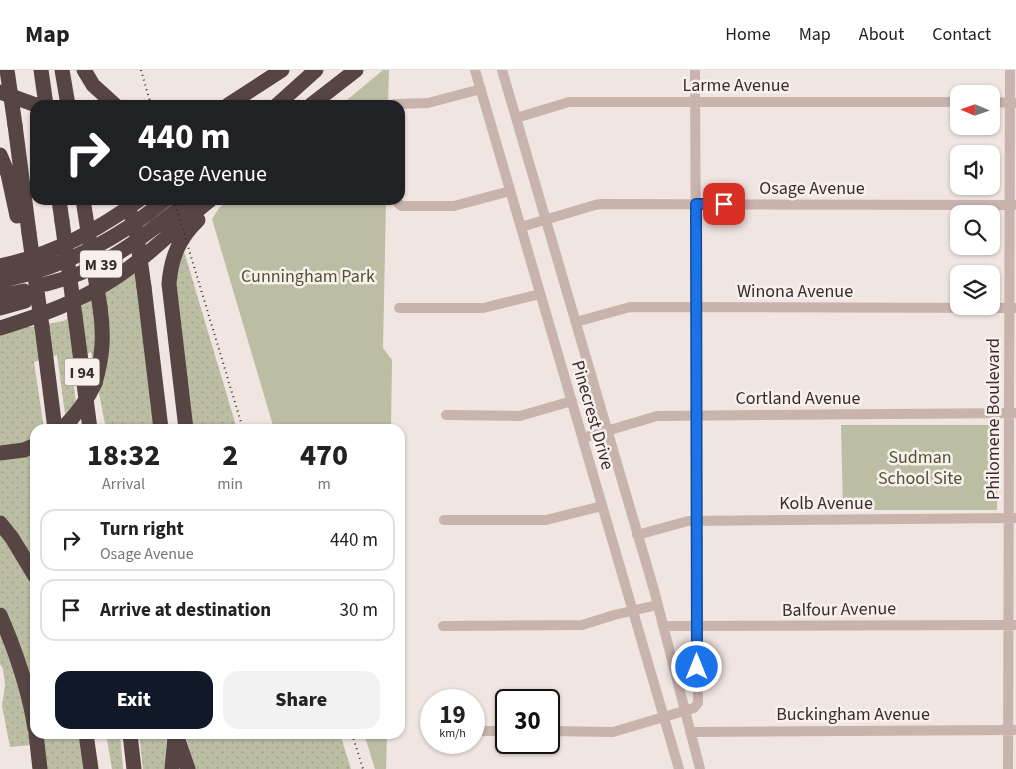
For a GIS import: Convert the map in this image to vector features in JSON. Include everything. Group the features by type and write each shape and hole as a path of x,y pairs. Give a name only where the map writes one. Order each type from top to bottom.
{"highway":[{"name":"I 94","path":"7,70 15,125 25,234 42,328 54,424"},
{"path":"41,70 45,100"},
{"path":"84,70 93,85 110,100"},
{"path":"236,100 282,70"},
{"path":"253,100 286,70"},
{"path":"283,100 316,70"},
{"path":"317,100 356,70"},
{"path":"330,100 366,70"},
{"path":"63,74 67,100"},
{"path":"0,92 30,102"},
{"path":"0,155 8,174 25,234"},
{"name":"I 94","path":"60,205 90,424"},
{"path":"67,424 79,411 90,394 103,350 100,307 84,205"},
{"path":"128,205 136,230 160,424"},
{"path":"0,266 17,262 83,238 132,205"},
{"name":"M 39","path":"0,281 55,265 97,247 142,219 159,205"},
{"name":"M 39","path":"36,294 86,279 100,264 149,232 184,205"},
{"path":"0,328 65,305 113,279 204,205"},
{"path":"185,424 171,303 170,271 174,253 183,237 215,205"},
{"path":"0,261 52,246 95,229"},
{"path":"0,296 36,294"},
{"path":"0,308 36,294"},
{"path":"0,453 24,450 30,447"},
{"path":"0,522 30,568"},
{"path":"0,615 19,664 30,704"},
{"path":"37,739 40,769"},
{"path":"87,739 90,769"},
{"path":"97,739 100,769"},
{"path":"131,739 134,769"},
{"path":"172,769 175,739"},
{"path":"177,739 188,769"}],"street":[{"name":"Pinecrest Drive","path":"475,70 679,769"},
{"name":"Pinecrest Drive","path":"502,70 658,605 700,769"},
{"path":"560,732 613,732 694,708 698,703 695,70"},
{"name":"Philomene Boulevard","path":"1008,769 1012,730 1013,102 1010,70"},
{"path":"405,104 428,104 481,89"},
{"name":"Larme Avenue","path":"516,118 569,102 950,102"},
{"path":"1000,102 1013,102"},
{"path":"400,205 454,206 510,191"},
{"name":"Osage Avenue","path":"521,227 595,205 1013,206"},
{"path":"399,308 483,308 540,294"},
{"name":"Winona Avenue","path":"576,322 630,307 1013,308"},
{"path":"446,415 520,416 572,401"},
{"name":"Cortland Avenue","path":"583,438 657,416 1012,413"},
{"path":"444,520 546,520 602,506"},
{"name":"Kolb Avenue","path":"637,535 688,520 1012,518"},
{"path":"443,626 582,625 633,610 658,605"},
{"name":"Balfour Avenue","path":"663,626 1012,624"},
{"name":"Buckingham Avenue","path":"690,732 1012,730"}],"green space":[{"path":"383,70 389,70 388,100 347,100"},
{"name":"Cunningham Park","path":"223,205 386,205 383,348 392,360 391,424 273,424 212,219"},
{"path":"183,248 236,424 192,424 175,284"},
{"path":"135,271 153,424 105,424 91,352 71,360 78,424 66,424 57,355 34,362 43,424 30,424 30,558 0,514 0,331 25,325 29,327 64,321 88,301"},
{"name":"Sudman School Site","path":"841,425 998,425 997,510 843,510"},
{"path":"0,534 12,549 30,579 30,686 19,645 0,606"},
{"path":"0,634 23,697 31,745 10,747 2,706 5,685 3,669 0,664"},
{"path":"39,739 80,739 84,769 42,769"},
{"path":"107,739 120,739 123,769 112,769"},
{"path":"140,739 167,739 165,769 143,769"},
{"path":"186,739 342,739 351,769 195,769"},
{"path":"366,739 387,739 386,769 375,769"}],"railway":[{"path":"141,70 150,100"},
{"path":"176,205 241,424"},
{"path":"354,739 363,769"}],"route":[{"path":"697,667 696,204 724,204"}]}
